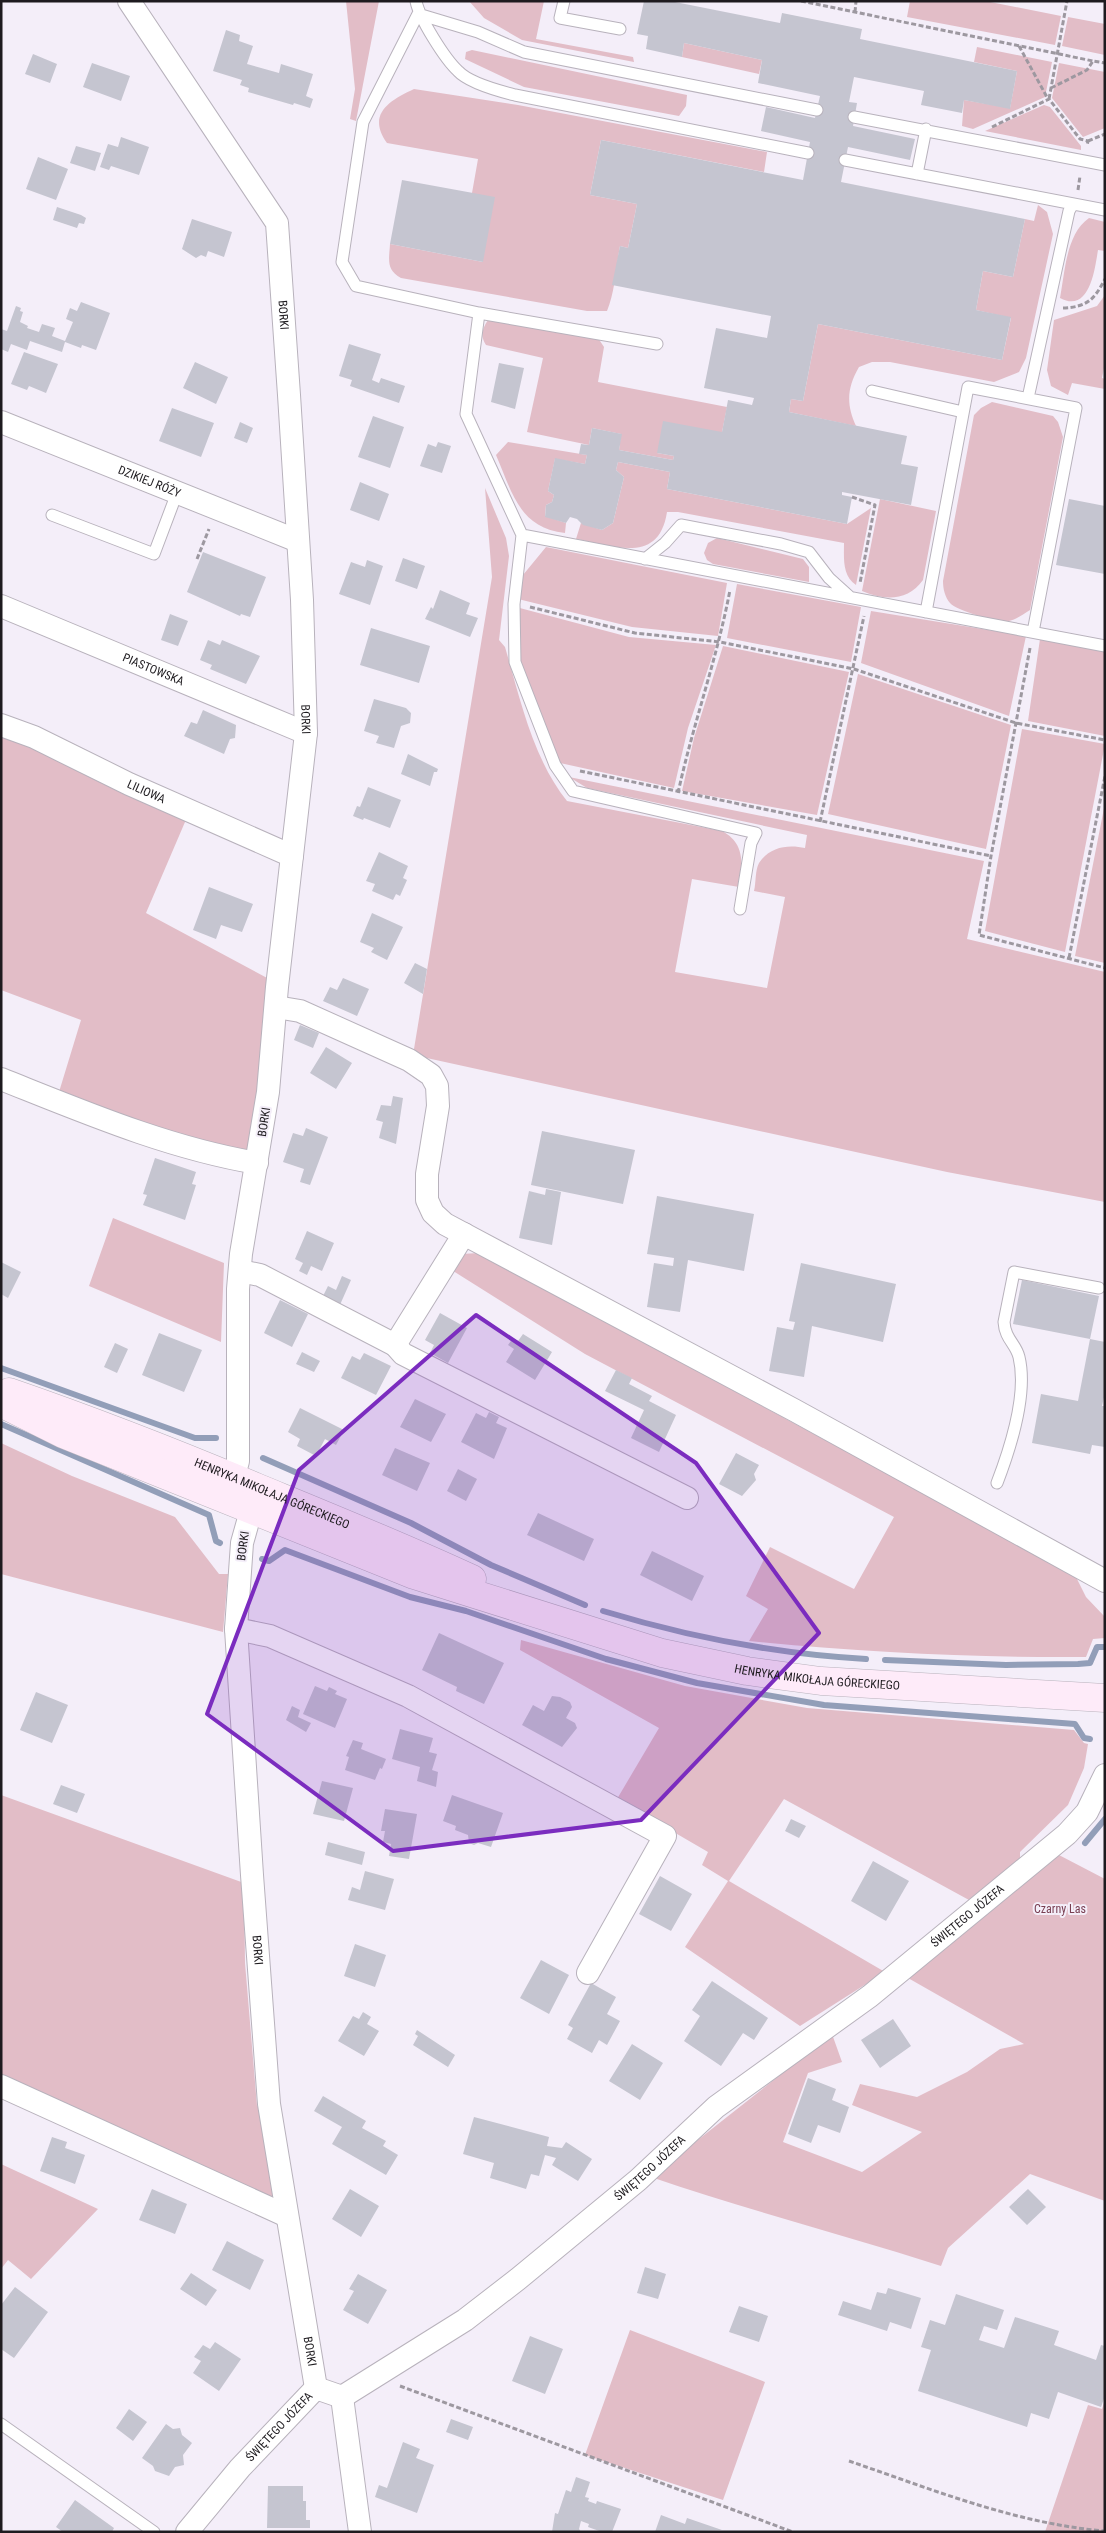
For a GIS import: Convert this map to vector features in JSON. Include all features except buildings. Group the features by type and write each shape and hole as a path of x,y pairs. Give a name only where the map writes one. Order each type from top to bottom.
{"main road":[{"name":"HENRYKA MIKOŁAJA GÓRECKIEGO","path":"1,1390 75,1414 243,1494"},
{"name":"HENRYKA MIKOŁAJA GÓRECKIEGO","path":"1,1403 63,1434 415,1552 538,1613 662,1653 765,1674 898,1687 1105,1698"}],"street":[{"name":"BORKI","path":"130,1 276,223 302,600 306,734 268,1092 240,1271 239,1449 243,1494 242,1543 236,1630 269,2104 316,2388"},
{"name":"DZIKIEJ RÓŻY","path":"1,422 298,541"},
{"name":"PIASTOWSKA","path":"1,606 306,734"},
{"name":"LILIOWA","path":"1,725 34,737 129,784 292,856"},
{"path":"276,1007 300,1011 414,1062 431,1075 437,1086 438,1106 427,1174 427,1200 438,1218 464,1234 794,1410 1105,1581"},
{"path":"1,1079 172,1143 220,1157 256,1163"},
{"path":"395,1345 464,1234"},
{"path":"240,1271 260,1275 395,1345 403,1354 493,1402 687,1498"},
{"path":"236,1630 270,1636 408,1696 666,1836 588,1973"},
{"name":"ŚWIĘTEGO JÓZEFA","path":"187,2532 240,2468 316,2388 342,2396 376,2377 465,2320 518,2279 638,2180 716,2107 870,1996 1067,1834 1087,1812 1105,1775"},
{"path":"1,2086 287,2216"},
{"path":"342,2396 360,2532"}],"lane":[{"path":"416,1 418,14 458,72 497,90 576,108 808,153"},
{"path":"564,1 560,18 620,29"},
{"path":"418,14 478,32 524,52 817,110"},
{"path":"418,14 363,122 342,262 356,286 479,313 657,344"},
{"path":"854,117 926,129 1105,165"},
{"path":"917,174 926,129"},
{"path":"845,160 1105,210"},
{"path":"1028,398 1069,211 1073,204"},
{"path":"479,313 466,414 522,535 514,604 515,662 555,765 573,791 756,833 752,843 740,909"},
{"path":"926,612 968,386 1076,408 1033,632"},
{"path":"872,391 963,412"},
{"path":"52,515 154,554 177,493"},
{"path":"645,559 666,543 681,525 772,542 810,552 829,578 858,599"},
{"path":"522,535 1105,646"},
{"path":"997,1483 1010,1451 1021,1390 1019,1356 1004,1330 1014,1272 1099,1288"},
{"path":"1,2424 154,2532"}],"path":[{"path":"801,1 1105,63"},
{"path":"855,12 856,1"},
{"path":"1019,46 1048,99 1068,1"},
{"path":"1051,88 1087,70 1093,61"},
{"path":"1088,141 1105,134"},
{"path":"1048,309 1078,307 1096,297 1105,279"},
{"path":"820,822 854,669 858,599 875,505 852,497"},
{"path":"197,559 217,510"},
{"path":"678,793 690,738 720,642 733,576"},
{"path":"514,604 635,633 720,642 854,669 1016,723 1105,740"},
{"path":"1033,632 991,856 979,935 1105,968"},
{"path":"555,765 678,793 991,856"},
{"path":"1069,958 1105,776"},
{"path":"376,2377 793,2532"},
{"path":"848,2461 1003,2511 1075,2530 1105,2531"}],"highlighted area":[{"path":"476,1315 696,1463 819,1633 641,1820 393,1851 207,1714 299,1470"}],"green space":[{"path":"346,1 379,1 356,121 350,119 355,89"},
{"path":"469,1 544,1 536,39 633,57 634,62 522,40 484,18"},
{"path":"910,1 985,1 1061,16 1055,45 907,17"},
{"path":"1068,17 1105,24 1105,55 1062,46"},
{"path":"684,43 762,60 759,74 682,57"},
{"path":"977,47 1052,62 1045,97 973,129 962,126 964,100 1010,108 1017,71 974,62"},
{"path":"472,50 687,95 686,106 679,116 524,87 465,59 466,52"},
{"path":"1059,63 1105,72 1105,128 1083,137 1052,98"},
{"path":"414,89 518,105 767,152 764,172 601,140 590,195 637,204 628,248 620,246 614,288 607,311 587,311 401,278 391,268 389,260 390,244 483,262 472,193 478,159 387,143 381,133 379,124 383,110 396,99"},
{"path":"1044,105 1050,107 1081,146 1081,150 985,131"},
{"path":"1038,205 1047,212 1053,234 1026,358 1019,372 994,382 890,362 872,362 859,367 850,389 849,403 856,426 789,412 791,399 803,401 818,324 1002,360 1011,318 976,310 983,271 1013,277 1025,219 1034,221"},
{"path":"1089,218 1105,222 1105,251 1098,250 1093,277 1084,295 1078,300 1070,301 1060,298 1065,265 1075,234"},
{"path":"1105,295 1105,363 1102,378 1105,379 1105,389 1072,383 1068,395 1051,386 1047,370 1054,320 1097,306"},
{"path":"488,320 598,338 604,347 598,382 727,407 722,432 657,453 674,456 673,460 619,450 621,434 592,428 589,445 527,432 543,358 486,345 483,339 483,332"},
{"path":"992,402 1053,416 1058,422 1063,437 1030,610 1018,618 1009,621 979,616 954,606 947,598 943,584 974,415 981,408"},
{"path":"508,442 587,455 585,464 555,459 548,491 554,495 552,502 546,505 545,516 566,523 565,533 549,530 537,524 519,506 496,455"},
{"path":"618,462 670,472 667,489 847,524 871,508 856,585 851,581 846,572 844,543 678,512 667,512 662,529 655,540 645,546 619,548 576,539 581,523 602,530 613,523 624,477 616,470"},
{"path":"485,488 506,538 509,556 499,640 505,647 522,707 536,747 555,784 567,801 722,831 739,848 741,870 739,887 692,879 675,972 767,988 785,897 754,891 757,869 763,858 773,850 792,846 805,848 807,835 587,788 569,777 984,861 967,939 1105,972 1105,1202 947,1172 413,1055 492,577"},
{"path":"880,499 936,511 923,580 910,592 896,597 879,596 862,591"},
{"path":"717,538 803,559 809,567 809,582 713,564 707,560 704,553 708,543"},
{"path":"546,547 727,583 718,636 632,627 518,599 523,575"},
{"path":"737,584 861,607 851,662 727,638"},
{"path":"516,607 629,637 716,645 688,728 674,788 560,763 513,645"},
{"path":"871,611 1026,636 1009,716 861,663"},
{"path":"1040,639 1105,652 1105,736 1028,721"},
{"path":"723,646 849,672 817,815 682,791 694,738"},
{"path":"858,674 1011,725 986,849 828,814"},
{"path":"1022,729 1105,744 1065,952 985,931"},
{"path":"1,732 188,815 146,913 269,979 260,1086 250,1156 180,1138 59,1092 81,1020 1,990"},
{"path":"1105,803 1105,963 1075,956"},
{"path":"113,1218 224,1263 221,1342 89,1286"},
{"path":"479,1253 1075,1575 1086,1597 1105,1617 1105,1638 1093,1639 1086,1657 917,1654 749,1641 768,1609 746,1596 770,1547 854,1589 894,1517 585,1354 450,1269 461,1254"},
{"path":"1,1443 72,1476 175,1517 219,1574 228,1574 223,1632 1,1574"},
{"path":"521,1640 685,1686 807,1708 1074,1730 1084,1743 1088,1744 1084,1768 1068,1805 1020,1852 1020,1863 969,1900 784,1799 729,1881 885,1972 800,2026 685,1947 728,1881 702,1865 708,1852 617,1799 659,1728 520,1650"},
{"path":"1,1795 244,1883 245,1963 257,2106 265,2111 275,2204 1,2076"},
{"name":"Czarny Las","path":"1057,1854 1105,1879 1105,2201 1030,2174 948,2248 941,2266 651,2177 832,2034 842,2062 808,2073 783,2142 862,2172 922,2132 852,2105 860,2084 917,2097 967,2072 1000,2049 1024,2044 908,1978"},
{"path":"1,2164 98,2209 31,2279 8,2260 1,2269"},
{"path":"630,2330 765,2382 723,2500 585,2455"},
{"path":"1105,2400 1105,2532 1045,2532 1088,2405 1102,2409"}],"waterway":[{"path":"1,1368 195,1438 216,1438"},
{"path":"1,1424 209,1515 216,1541 220,1543"},
{"path":"263,1458 411,1523 491,1565 585,1605"},
{"path":"262,1559 269,1561 285,1550 410,1597 466,1611 606,1659 697,1683 824,1705 1075,1724 1084,1738 1090,1739"},
{"path":"603,1611 668,1629 733,1643 832,1657 866,1659"},
{"path":"885,1660 1006,1665 1078,1664 1090,1663 1097,1647 1105,1647"},
{"path":"1085,1843 1105,1819"}]}
